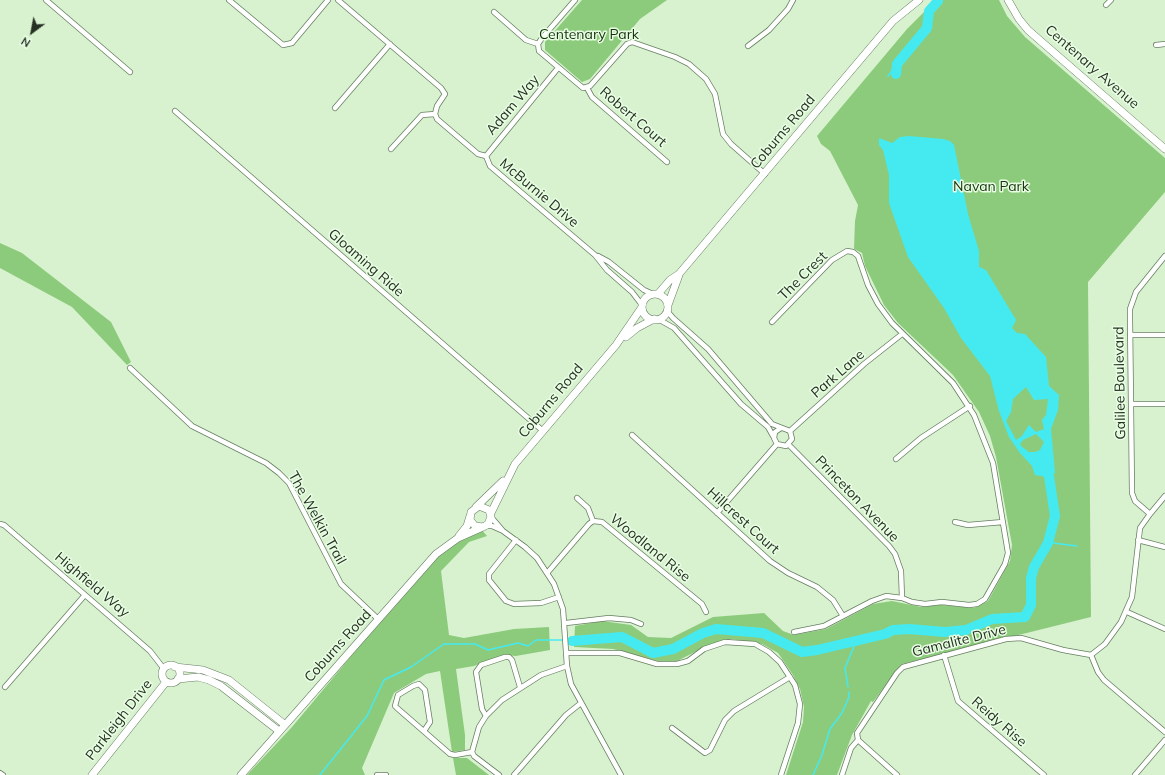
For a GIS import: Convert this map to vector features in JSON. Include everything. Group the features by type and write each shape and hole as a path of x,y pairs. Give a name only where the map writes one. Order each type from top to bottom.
{"street":[{"path":"46,0 130,72"},
{"path":"229,0 283,45 292,43 328,0"},
{"path":"338,0 390,44 445,94 437,106 435,114 422,115 391,149"},
{"path":"574,0 538,44 539,52 580,87 587,88 627,44 632,42 675,57 690,64 706,79 715,94 723,134 765,174"},
{"path":"748,46 769,30 788,9 793,0"},
{"name":"Coburns Road","path":"909,8 915,0"},
{"name":"Coburns Road","path":"655,294 679,274 894,21 919,0"},
{"name":"Centenary Avenue","path":"1008,0 1028,30 1165,148"},
{"path":"1106,5 1110,0"},
{"path":"494,12 526,40 538,44"},
{"path":"335,108 390,44"},
{"path":"1156,44 1165,44"},
{"name":"Adam Way","path":"486,156 558,68"},
{"name":"Robert Court","path":"587,88 592,97 667,162"},
{"name":"Gloaming Ride","path":"175,111 543,431"},
{"name":"McBurnie Drive","path":"435,114 437,119 478,154 486,156 490,166 595,254 609,262 644,290 655,294"},
{"name":"The Crest","path":"772,322 832,260 847,251 853,252 858,256 861,269 878,304 902,334"},
{"name":"McBurnie Drive","path":"595,254 607,270 632,292 642,306"},
{"name":"Galilee Boulevard","path":"1150,514 1134,501 1132,493 1130,309 1136,292 1165,256"},
{"name":"Coburns Road","path":"667,308 679,274"},
{"path":"655,294 664,298 667,308 673,318 708,349 772,424 790,431 792,439 788,444 782,446 777,444 772,431 741,404 674,328 656,319 647,317 642,306 646,298 655,294"},
{"name":"Coburns Road","path":"491,515 508,475 515,464 616,345 642,306"},
{"path":"656,319 663,316 667,308"},
{"name":"Coburns Road","path":"616,345 633,331 656,319"},
{"path":"794,632 824,626 878,598 902,598 912,602 925,604 942,602 969,605 977,604 984,599 1005,564 1008,553 1003,522 993,464 984,437 970,406 943,372 902,334"},
{"name":"Park Lane","path":"790,431 864,364 902,334"},
{"path":"1130,335 1165,335"},
{"name":"The Welkin Trail","path":"130,368 192,426 266,463 280,472 289,483 341,584 379,620"},
{"path":"1131,404 1165,404"},
{"path":"896,459 921,438 970,406"},
{"path":"774,438 775,432 781,428"},
{"name":"Hillcrest Court","path":"632,435 770,561 826,593 843,616"},
{"path":"717,513 777,444"},
{"name":"Princeton Avenue","path":"788,444 890,546 895,554 901,571 902,598"},
{"name":"Coburns Road","path":"475,507 508,475"},
{"path":"1165,496 1140,528 1132,597 1127,612 1116,632 1105,644 1091,655 1098,672 1104,680 1165,732"},
{"path":"577,498 588,508 592,521"},
{"path":"503,530 492,526 479,527 472,523 470,516 475,507 483,506 503,530 534,556 548,572 559,597 566,623 566,644 571,684 621,775"},
{"path":"484,526 491,515"},
{"name":"Coburns Road","path":"458,538 467,526 470,516"},
{"name":"Woodland Rise","path":"548,572 592,521 602,522 702,604 706,612"},
{"path":"955,522 968,525 1003,522"},
{"name":"Highfield Way","path":"0,524 150,652 164,669"},
{"name":"Coburns Road","path":"241,775 284,724 379,620 436,554 458,538 484,526"},
{"path":"516,540 489,574 489,580 506,601 514,604 541,603 559,597"},
{"path":"1138,540 1165,547"},
{"path":"5,687 84,596"},
{"path":"1127,612 1165,629"},
{"path":"566,623 609,618 631,620 641,624"},
{"name":"Gamalite Drive","path":"842,775 851,748 858,740 857,733 903,667 1006,639 1021,638 1063,650 1091,655"},
{"path":"567,653 620,653 657,664 677,664 688,661 704,649 725,642 755,644 769,652 780,662 790,677 798,694 800,713 781,775"},
{"name":"Reidy Rise","path":"944,655 958,701 1044,775"},
{"path":"486,716 482,709 476,672 481,665 505,657 509,658 512,660 520,687"},
{"path":"279,731 221,686 209,680 198,677 178,679 174,683 166,682 162,676 164,669 169,666 202,670 229,680 284,724"},
{"path":"499,775 474,756 472,752 478,727 486,716 502,700 520,687 541,675 568,666"},
{"path":"175,667 179,671 178,679"},
{"path":"672,728 705,753 710,750 725,720 734,711 790,677"},
{"name":"Parkleigh Drive","path":"92,775 166,682"},
{"path":"424,731 430,722 425,690 421,685 416,684 401,693 394,704 397,708 450,754 455,755 472,752"},
{"path":"514,775 566,715 581,703"},
{"path":"858,740 897,775"},
{"path":"1135,775 1165,740"},
{"path":"0,772 3,775"},
{"path":"377,775 386,775"}],"green space":[{"name":"Centenary Park","path":"582,0 667,0 640,19 590,79 582,82 545,50 545,42"},
{"name":"Navan Park","path":"936,0 999,0 1007,16 1025,37 1165,158 1165,192 1088,282 1091,617 902,664 873,702 871,701 852,735 837,775 786,775 803,722 804,707 800,689 793,675 778,653 762,644 732,639 711,644 677,661 662,662 613,649 574,647 575,626 602,621 631,625 648,637 671,638 713,617 764,613 783,631 794,635 826,629 873,604 892,601 921,607 941,605 974,608 988,601 1010,561 1012,545 996,457 990,436 979,412 953,375 898,323 884,305 865,266 862,253 854,249 855,221 858,205 830,151 821,144 817,136 907,29"},
{"path":"0,243 22,253 111,322 131,362 127,365 72,307 0,268"},
{"path":"481,529 487,536 469,542 441,571 449,635 464,638 514,629 549,627 550,650 516,656 504,655 474,666 456,669 465,735 465,750 452,752 440,671 426,674 394,693 362,768 365,775 247,775 292,727 438,552"},
{"path":"453,758 467,758 489,775 456,775"}],"water":[{"path":"909,136 943,139 950,141 954,145 968,214 979,251 979,267 986,270 1016,320 1012,328 1017,333 1025,334 1046,357 1049,386 1059,395 1058,410 1051,429 1055,473 1047,477 1035,475 1032,466 1020,453 1009,437 999,411 990,376 961,338 944,308 908,257 889,203 889,175 883,150 879,145 879,138 892,143 900,137","holes":["1026,387 1034,400 1048,399 1046,415 1042,420 1044,429 1036,432 1029,425 1022,436 1016,440 1006,421 1011,412 1013,399","1036,434 1044,442 1040,450 1029,452 1020,444 1023,440"]}],"waterway":[{"path":"896,74 897,64 927,28 929,11 938,1"},
{"path":"888,76 897,64"},
{"path":"572,641 622,637 653,653 673,649 703,633 716,629 763,633 802,652 817,650 885,634 893,630 909,629 945,632 966,630 992,619 1025,617 1031,605 1031,578 1034,567 1048,543 1055,516 1049,476"},
{"path":"1048,540 1053,543 1077,546"},
{"path":"848,687 845,668 857,639"},
{"path":"320,775 367,716 384,680 411,667 444,644 475,644 488,650 518,643 528,646 536,640 563,640"},
{"path":"567,640 572,641"},
{"path":"813,775 822,755 830,729 842,713 849,697 849,692"}]}
